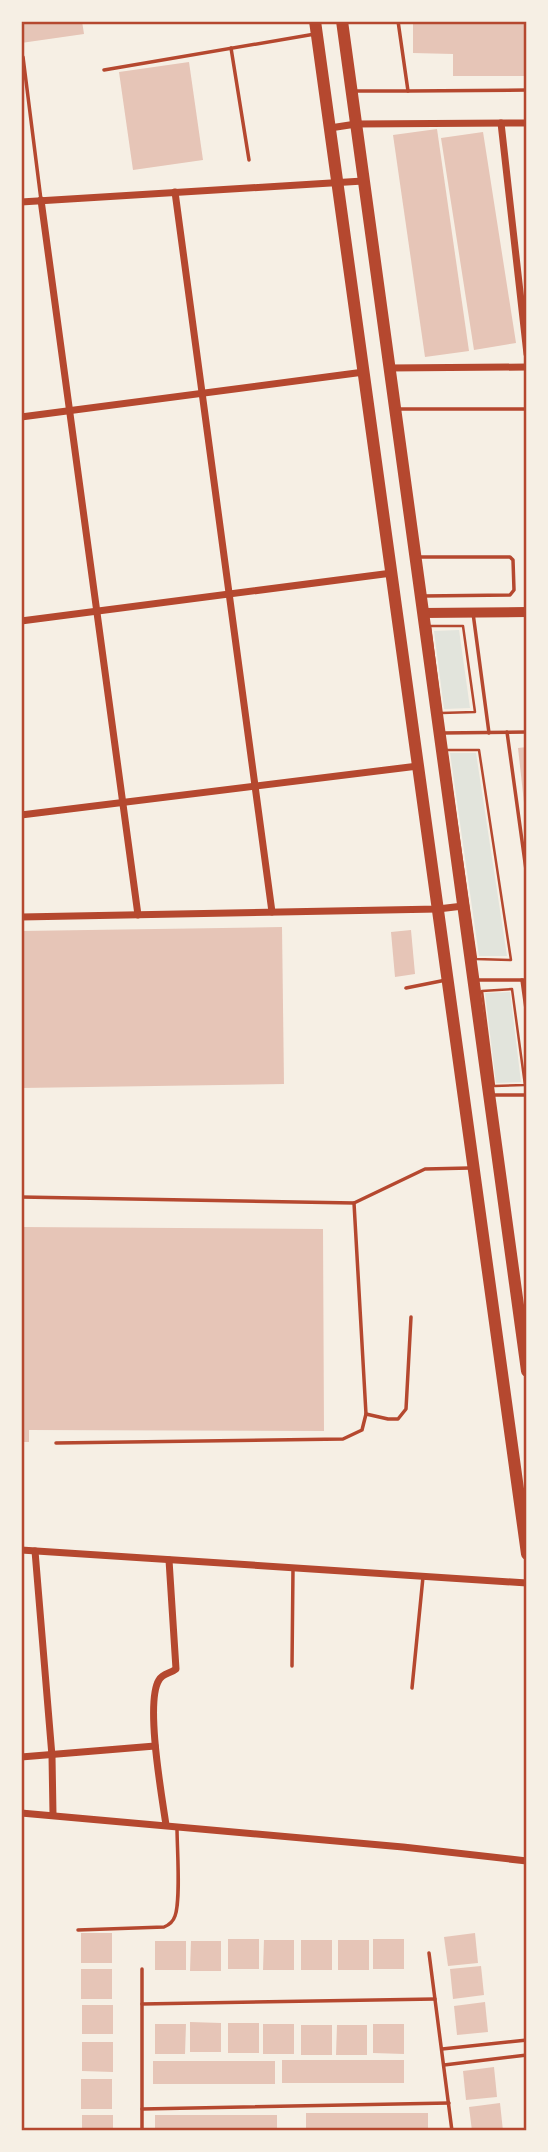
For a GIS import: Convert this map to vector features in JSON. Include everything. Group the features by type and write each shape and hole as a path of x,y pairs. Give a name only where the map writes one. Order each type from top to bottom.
{"main road":[{"path":"342,21 473,980 492,1091 499,1164 523,1315 527,1371"},
{"path":"316,27 527,1554"},
{"path":"474,1168 499,1164"}],"street":[{"path":"500,123 527,354"},
{"path":"330,128 356,124 527,123"},
{"path":"21,202 363,181"},
{"path":"175,192 272,912"},
{"path":"41,200 138,915"},
{"path":"515,245 527,245"},
{"path":"389,368 527,367"},
{"path":"21,417 364,372"},
{"path":"21,621 392,573"},
{"path":"423,612 527,612"},
{"path":"21,815 418,766"},
{"path":"21,917 438,909 463,906"},
{"path":"21,1550 527,1583"},
{"path":"35,1551 52,1756 53,1814"},
{"path":"166,1825 155,1746 154,1698 157,1681 176,1668 169,1560"},
{"path":"21,1757 155,1746"},
{"path":"21,1813 527,1861"}],"lane":[{"path":"398,21 408,91"},
{"path":"104,70 230,48 316,27"},
{"path":"230,48 249,160"},
{"path":"23,57 41,200"},
{"path":"351,91 527,90"},
{"path":"395,409 527,409"},
{"path":"415,557 510,557 513,560 514,590 510,595 421,596"},
{"path":"473,612 489,733"},
{"path":"507,732 527,877"},
{"path":"439,733 527,732"},
{"path":"406,988 448,980"},
{"path":"473,980 524,980 527,1016"},
{"path":"492,1091 527,1095"},
{"path":"21,1197 354,1203 425,1169 474,1168"},
{"path":"56,1443 343,1439 362,1430 366,1414 354,1203"},
{"path":"366,1414 398,1419 406,1409 411,1317"},
{"path":"292,1666 293,1567"},
{"path":"412,1688 423,1575"},
{"path":"78,1930 164,1927 171,1923 175,1917 177,1903 177,1826"},
{"path":"429,1953 452,2131"},
{"path":"142,1969 142,2131"},
{"path":"142,2004 435,1998"},
{"path":"442,2049 527,2040"},
{"path":"444,2065 527,2055"},
{"path":"142,2109 449,2104"}],"path":[{"path":"430,626 463,626 475,712 440,713 430,626"},
{"path":"446,750 479,750 511,960 476,959 470,920 446,750"},
{"path":"512,989 525,1085 492,1091 482,991 512,989"}],"shaded area":[{"path":"459,630 470,708 444,709 434,631"},
{"path":"450,753 476,753 507,956 479,956"},
{"path":"510,992 521,1082 496,1083 485,993"}],"building":[{"path":"21,21 82,21 84,34 21,43"},
{"path":"413,21 527,21 527,76 453,76 453,54 413,53"},
{"path":"189,62 203,160 133,170 119,72"},
{"path":"437,129 469,351 425,357 393,135"},
{"path":"483,132 516,343 474,350 441,138"},
{"path":"527,747 527,812 525,812 518,748"},
{"path":"282,927 284,1084 21,1088 21,931"},
{"path":"411,930 415,974 395,977 391,932"},
{"path":"21,1227 323,1229 324,1431 29,1430 29,1442 21,1442"},
{"path":"81,1933 112,1933 112,1963 81,1963"},
{"path":"475,1933 478,1963 448,1966 444,1937"},
{"path":"228,1939 259,1939 259,1969 228,1969"},
{"path":"373,1939 404,1939 404,1969 373,1969"},
{"path":"264,1940 294,1940 294,1970 263,1970"},
{"path":"301,1940 332,1940 332,1970 301,1970"},
{"path":"338,1940 369,1940 369,1970 338,1970"},
{"path":"155,1941 186,1941 186,1970 155,1970"},
{"path":"191,1941 221,1941 221,1971 190,1971"},
{"path":"481,1966 484,1995 453,1999 450,1969"},
{"path":"81,1969 112,1969 112,1999 81,1999"},
{"path":"485,2002 488,2032 457,2035 454,2006"},
{"path":"82,2005 113,2005 113,2034 82,2034"},
{"path":"190,2022 221,2023 221,2052 190,2052"},
{"path":"228,2023 259,2023 259,2053 228,2053"},
{"path":"155,2024 186,2024 185,2054 155,2054"},
{"path":"263,2024 294,2024 294,2054 263,2054"},
{"path":"373,2024 404,2024 404,2054 373,2053"},
{"path":"301,2025 332,2025 332,2055 301,2055"},
{"path":"337,2025 367,2025 367,2055 336,2055"},
{"path":"82,2042 113,2042 113,2072 82,2071"},
{"path":"282,2060 404,2060 404,2083 282,2083"},
{"path":"153,2061 275,2061 275,2084 153,2084"},
{"path":"494,2067 497,2097 466,2100 463,2071"},
{"path":"81,2079 112,2079 112,2109 81,2109"},
{"path":"500,2103 503,2131 472,2131 469,2107"},
{"path":"306,2113 428,2113 428,2131 306,2131"},
{"path":"82,2115 113,2115 113,2131 82,2131"},
{"path":"155,2115 277,2115 277,2131 155,2131"}]}
